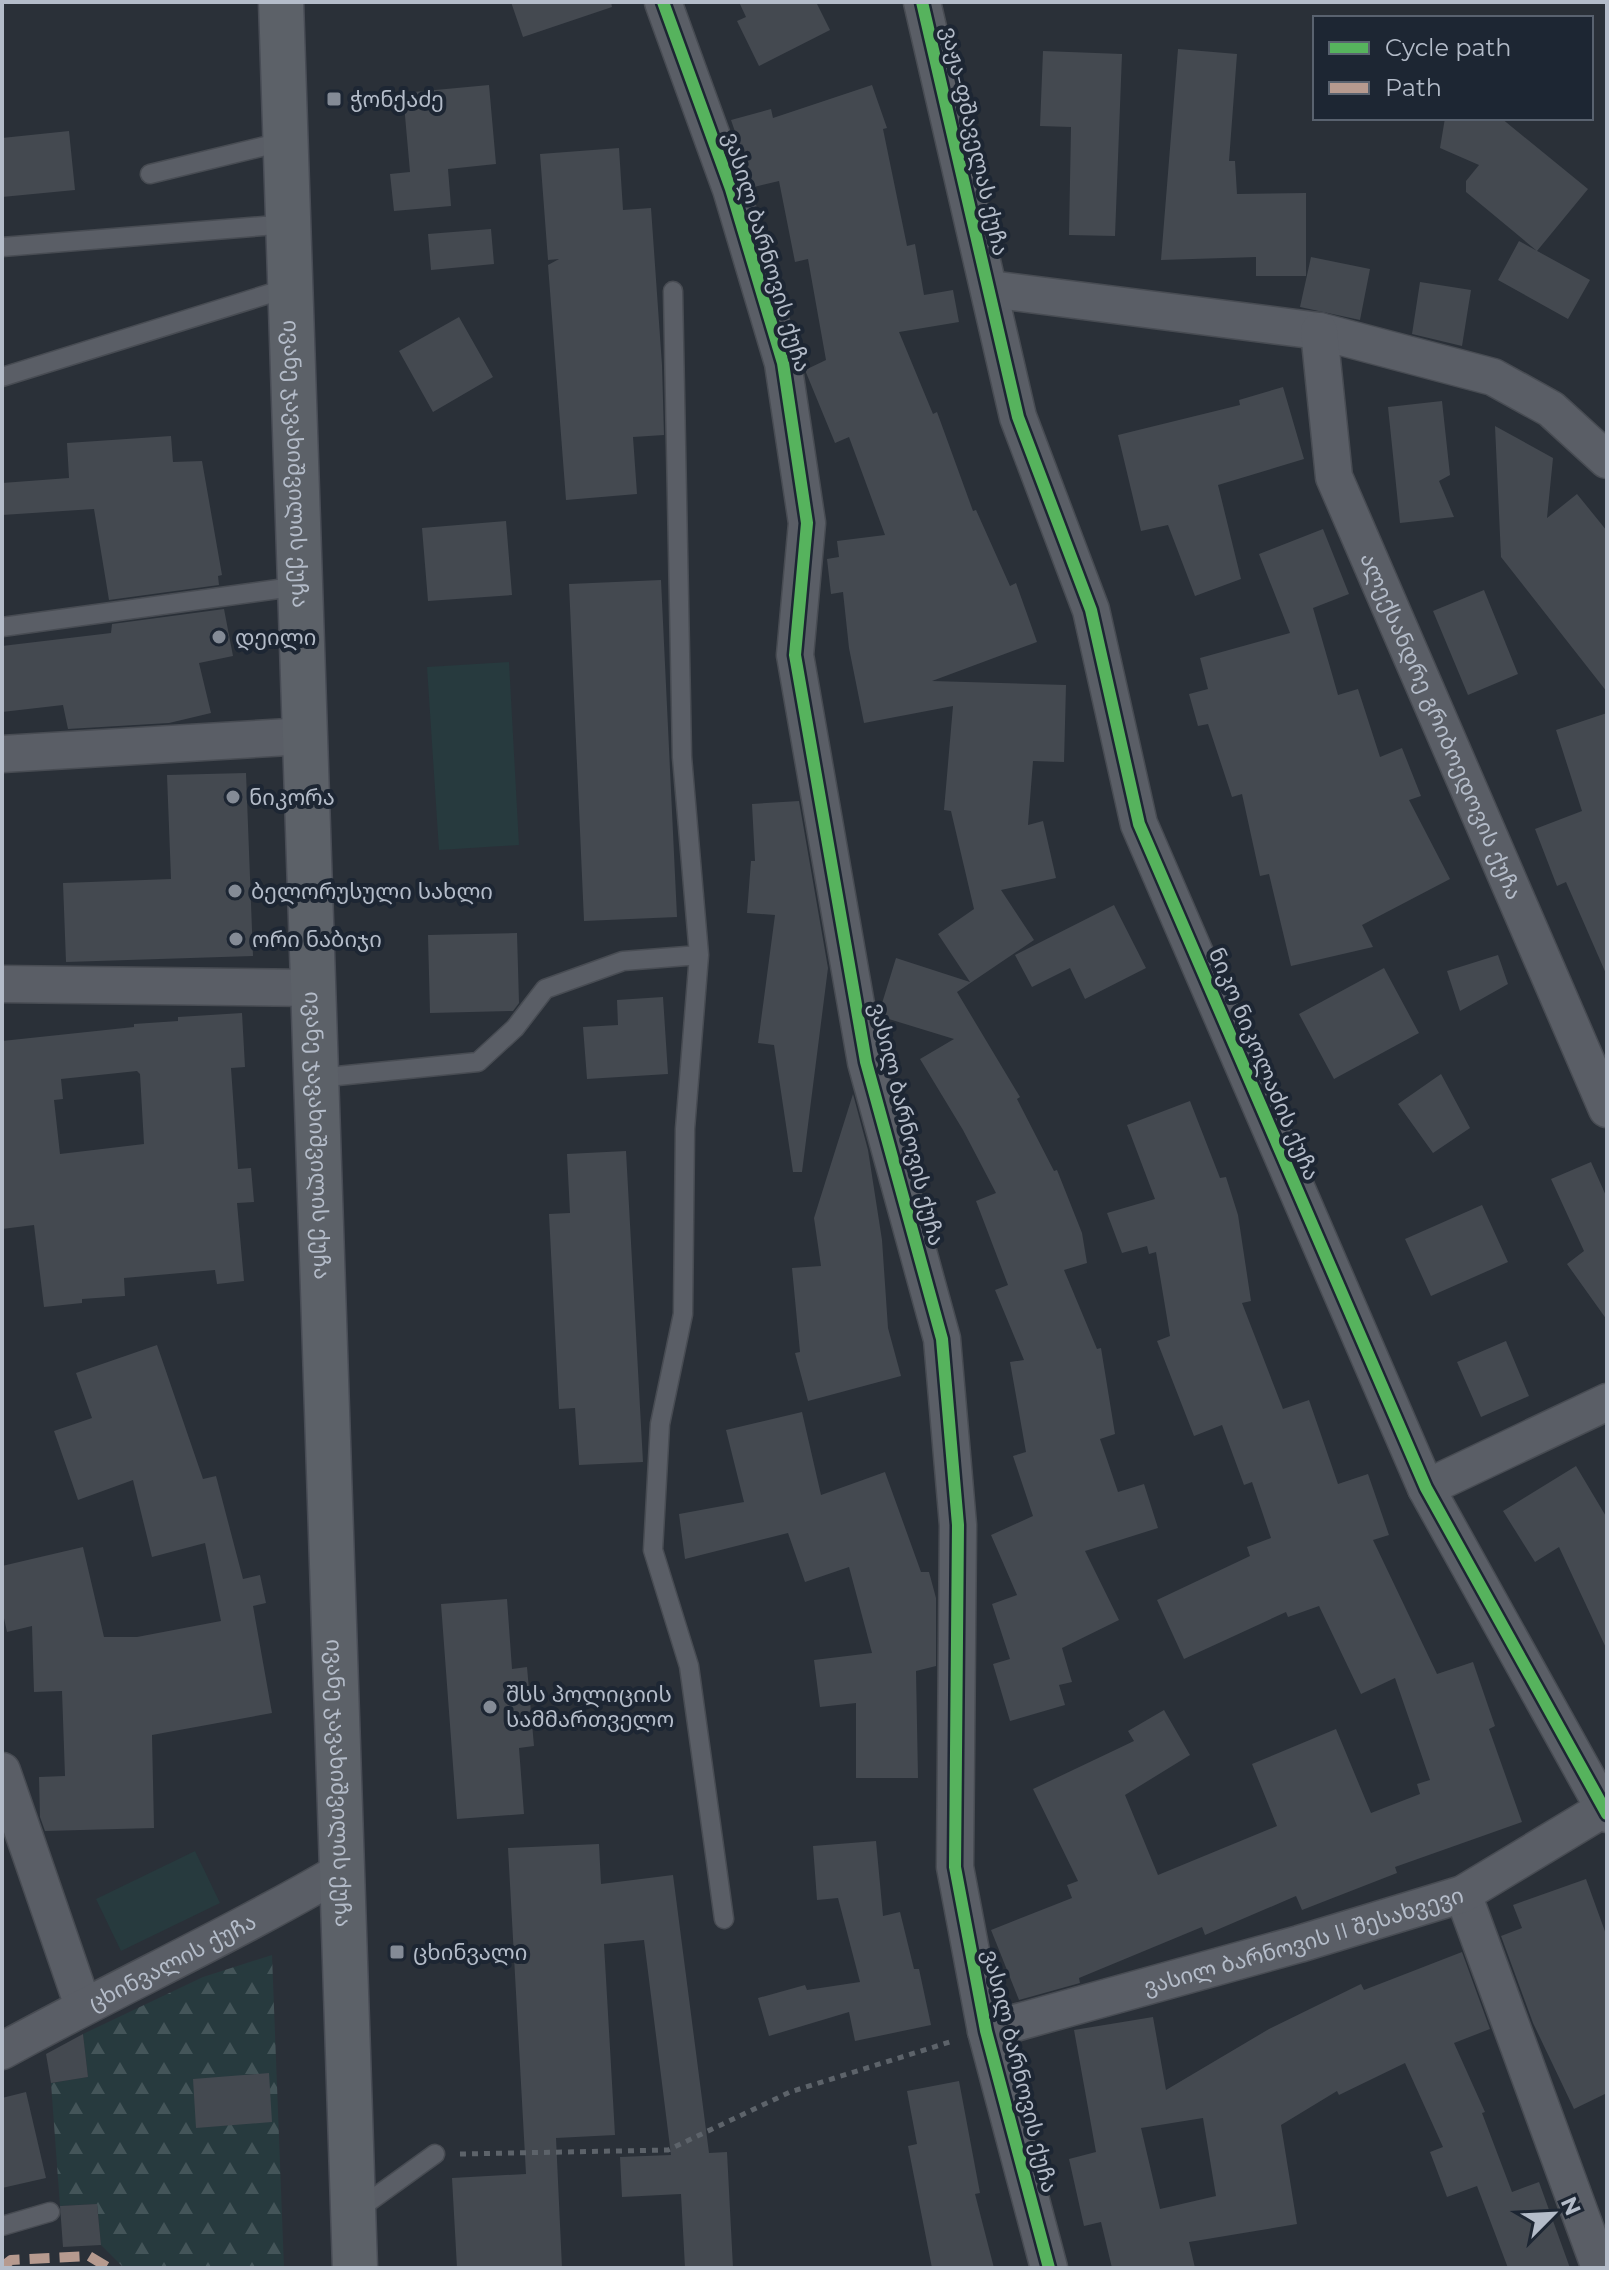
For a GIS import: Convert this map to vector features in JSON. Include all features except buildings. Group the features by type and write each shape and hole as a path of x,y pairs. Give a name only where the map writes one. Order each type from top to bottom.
{"main road":[{"name":"ივანე ჯავახიშვილის ქუჩა","path":"283,2 355,2268"}],"street":[{"name":"ვასილ ბარნოვის ქუჩა","path":"663,2 731,189 783,363 807,523 795,655 866,1062 942,1339 958,1525 955,1867 986,2031 1049,2268"},
{"name":"ვაჟა-ფშაველას ქუჩა","path":"922,2 990,289 1319,331 1493,377 1551,409 1607,460"},
{"name":"ნიკო ნიკოლაძის ქუჩა","path":"990,289 1018,417 1091,610 1139,824 1426,1488 1606,1810"},
{"name":"ალექსანდრე გრიბოედოვის ქუჩა","path":"1319,331 1334,477 1607,1109"},
{"path":"2,754 306,736"},
{"path":"2,984 314,988"},
{"path":"1426,1488 1607,1402"},
{"path":"2,1771 83,2006"},
{"name":"ვასილ ბარნოვის II შესახვევი","path":"986,2031 1299,1944 1463,1894 1606,1810"},
{"name":"ცხინვალის ქუჩა","path":"2,2051 83,2006 282,1906 343,1870"},
{"path":"1463,1894 1600,2268"}],"lane":[{"path":"150,174 286,141"},
{"path":"2,247 289,224"},
{"path":"2,377 291,287"},
{"path":"673,291 682,757 699,955 685,1129 683,1314 660,1424 653,1550 689,1666 724,1919"},
{"path":"2,627 300,586"},
{"path":"317,1078 478,1062 515,1028 545,989 623,961 699,955"},
{"path":"353,2212 435,2154"},
{"path":"2,2226 50,2212"}],"path":[{"path":"435,2154 668,2150 790,2092 986,2031"}],"green space":[{"path":"509,662 519,845 439,850 427,667"},
{"path":"195,1851 220,1903 121,1951 96,1899"},
{"path":"272,1955 284,2268 124,2268 101,2245 97,2204 60,2206 51,2083 88,2077 83,2034 203,1977"}],"marked path":[{"path":"2,2267 11,2260 89,2256 109,2268"}],"cycle path":[{"path":"663,2 731,189 783,363 807,523 795,655 866,1062 942,1339 958,1525 955,1867 986,2031 1049,2268"},
{"path":"922,2 1018,417 1091,610 1139,824 1426,1488 1607,1814"}],"place":[{"name":"ჭონქაძე","path":"334,99"},
{"name":"დეილი","path":"219,637"},
{"name":"ნიკორა","path":"233,797"},
{"name":"ბელორუსული სახლი","path":"235,891"},
{"name":"ორი ნაბიჯი","path":"236,939"},
{"name":"შსს პოლიციის სამმართველო","path":"490,1707"},
{"name":"ცხინვალი","path":"397,1952"}]}
